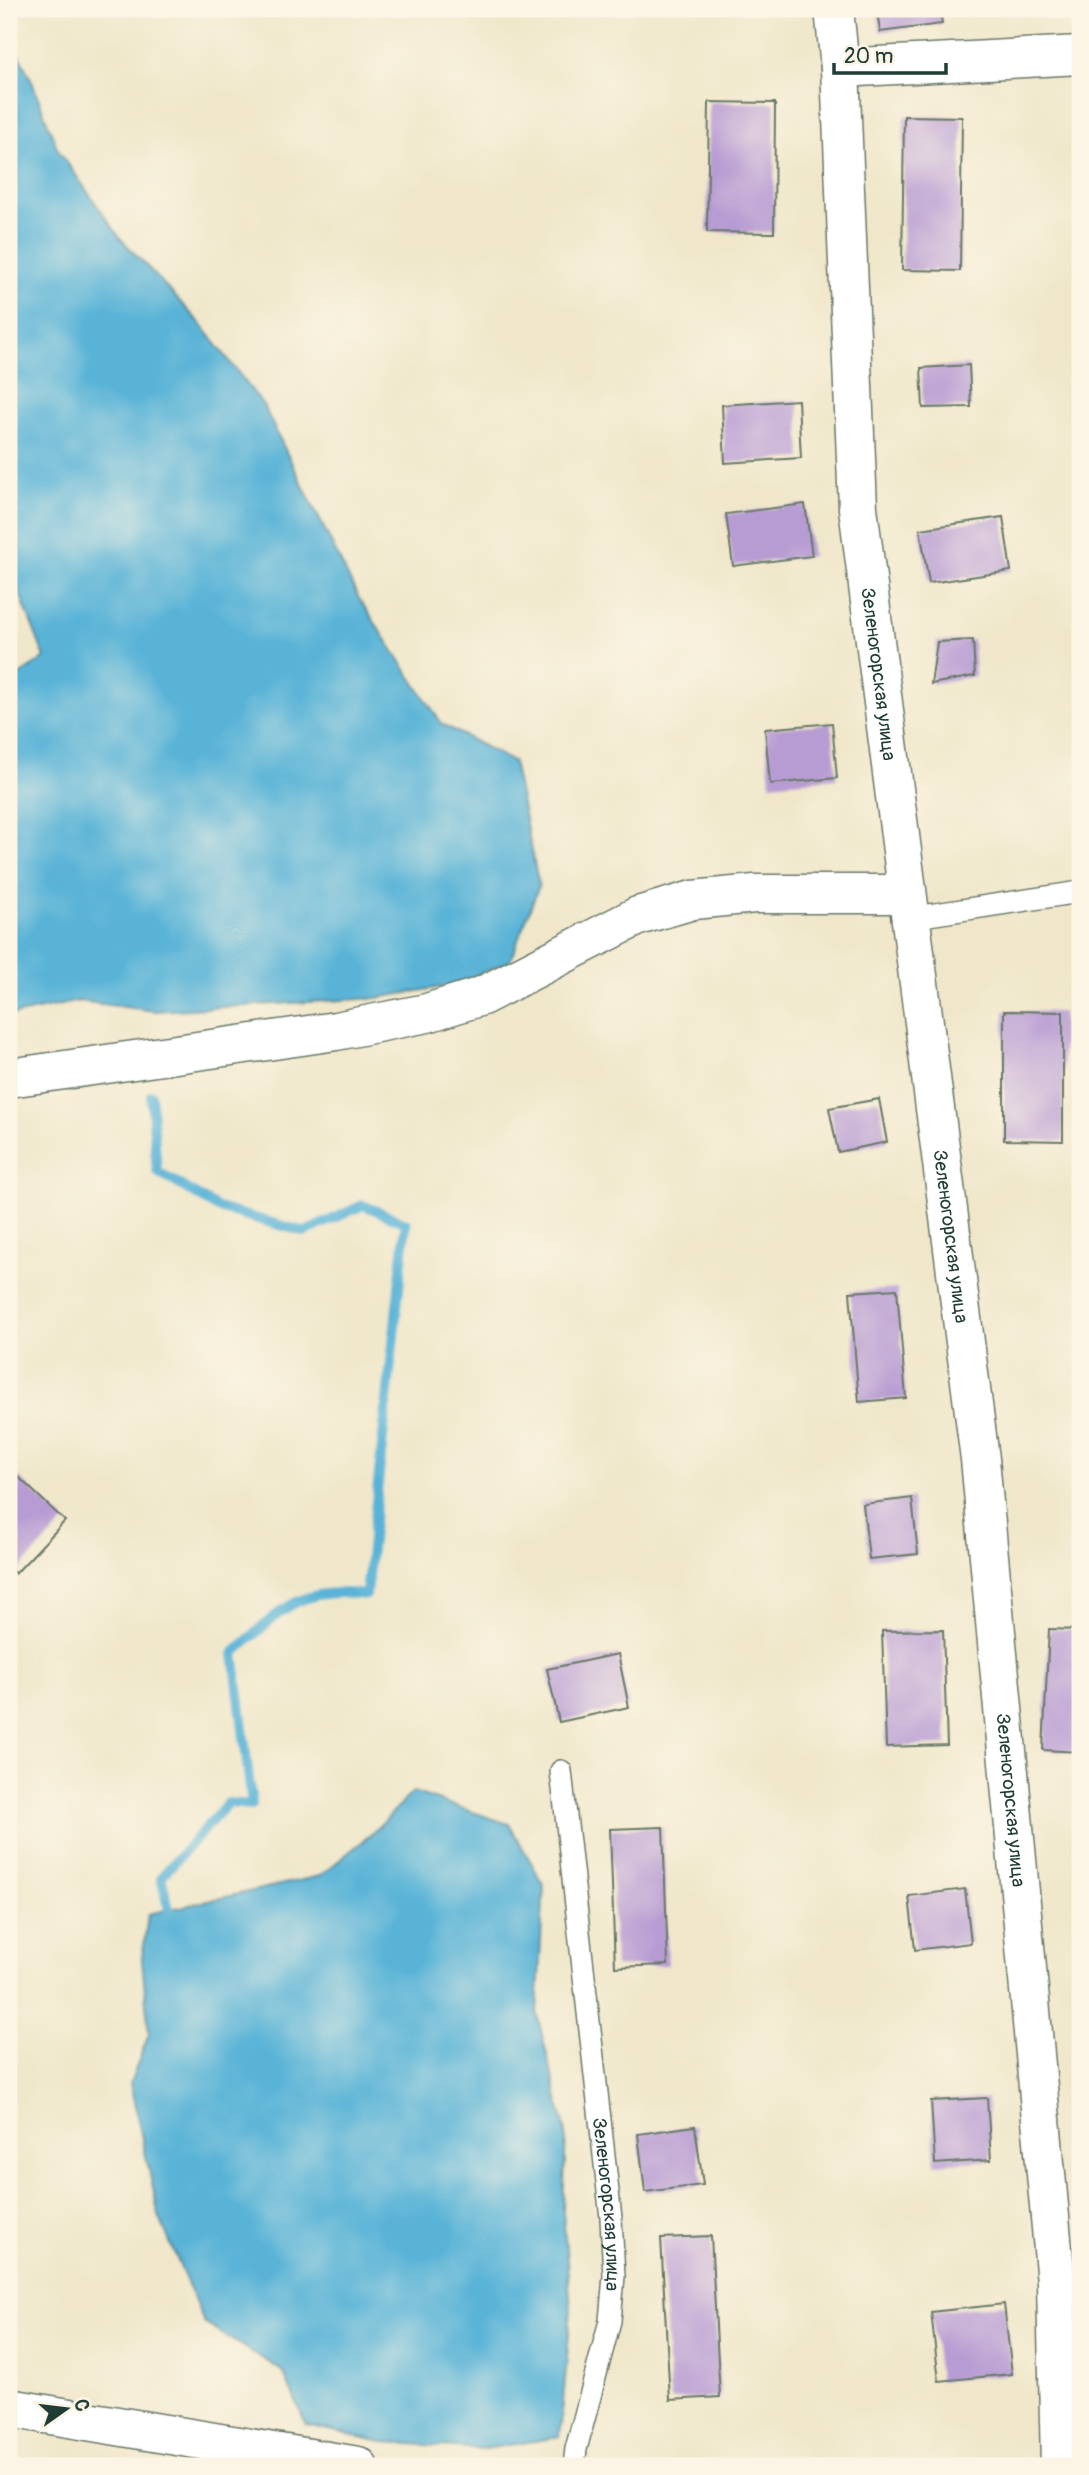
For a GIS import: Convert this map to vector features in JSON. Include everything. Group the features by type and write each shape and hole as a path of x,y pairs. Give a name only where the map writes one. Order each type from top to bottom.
{"street":[{"name":"Зеленогорская улица","path":"834,9 840,68 858,508 980,1459 1056,2282 1060,2466"},
{"path":"840,68 1080,55"},
{"path":"9,1078 336,1031 427,1013 482,996 638,916 694,900 755,894 907,906"},
{"path":"9,2409 358,2466"}],"lane":[{"path":"907,906 1080,892"},
{"name":"Зеленогорская улица","path":"561,1771 611,2218 614,2276 610,2321 576,2449 575,2466"}],"water":[{"path":"9,37 31,79 58,150 121,239 200,323 263,405 358,597 442,724 513,762 539,886 510,961 453,985 378,998 155,1011 79,1001 9,1016 9,677 19,675 45,658 9,566"},
{"path":"413,1792 509,1824 544,1885 537,2014 566,2132 563,2212 571,2311 560,2437 484,2449 382,2442 306,2425 283,2371 204,2323 159,2216 130,2083 149,2034 142,1960 148,1914 320,1876 370,1835"}],"building":[{"path":"877,9 940,9 942,24 880,32"},
{"path":"709,102 775,103 774,233 707,232"},
{"path":"904,116 962,117 960,271 902,270"},
{"path":"969,365 971,407 923,408 921,368"},
{"path":"798,400 801,458 725,463 722,405"},
{"path":"805,504 812,556 733,566 726,514"},
{"path":"1003,517 1011,571 929,583 920,529"},
{"path":"973,640 975,676 931,684 937,642"},
{"path":"832,723 837,778 770,784 765,729"},
{"path":"1004,1011 1063,1012 1063,1141 1004,1140"},
{"path":"879,1099 887,1142 838,1152 829,1108"},
{"path":"897,1289 906,1398 859,1402 850,1292"},
{"path":"9,1468 65,1521 15,1574 9,1567"},
{"path":"912,1498 918,1554 869,1559 863,1504"},
{"path":"1049,1629 1080,1630 1080,1752 1043,1750"},
{"path":"943,1630 947,1745 886,1747 882,1631"},
{"path":"618,1654 629,1707 559,1722 547,1669"},
{"path":"663,1827 668,1965 615,1967 610,1829"},
{"path":"965,1889 971,1943 915,1950 909,1896"},
{"path":"987,2098 991,2160 935,2164 931,2101"},
{"path":"695,2126 703,2185 645,2192 638,2134"},
{"path":"711,2236 720,2397 670,2400 661,2238"},
{"path":"1004,2304 1012,2374 939,2381 931,2312"}],"waterway":[{"path":"151,1095 157,1171 218,1208 305,1232 363,1205 406,1223 366,1595 323,1594 292,1604 234,1653 252,1805 228,1803 161,1877 172,1921"}]}
